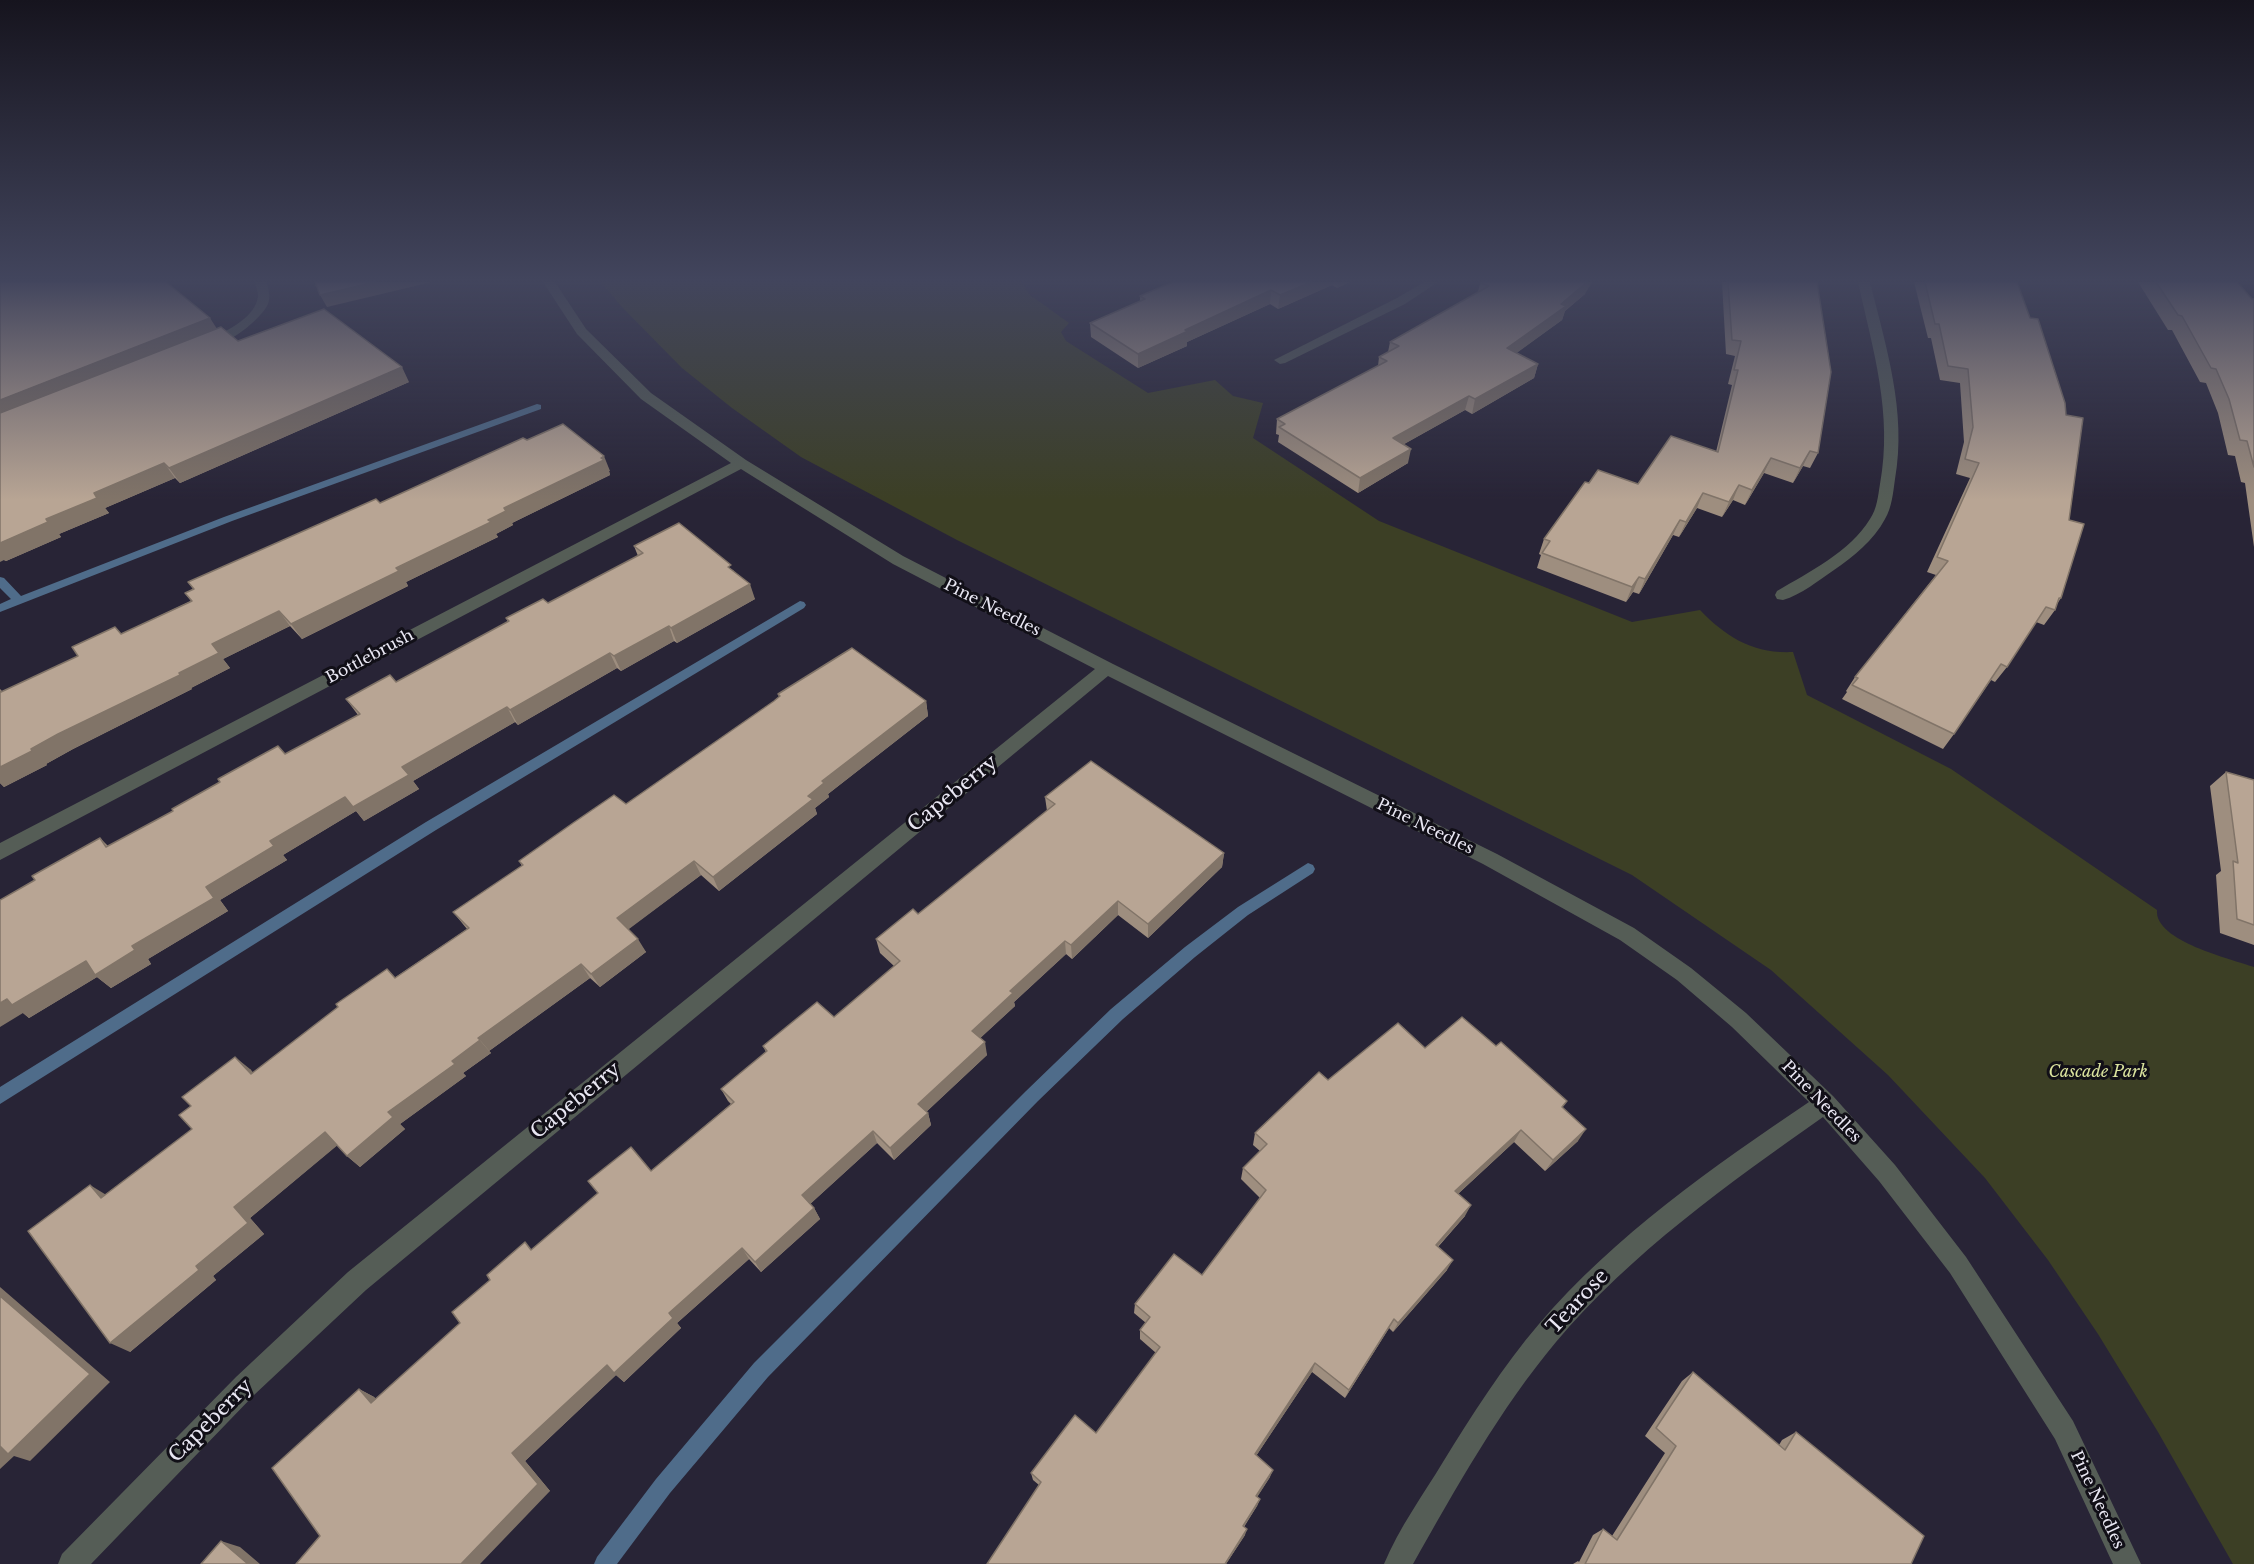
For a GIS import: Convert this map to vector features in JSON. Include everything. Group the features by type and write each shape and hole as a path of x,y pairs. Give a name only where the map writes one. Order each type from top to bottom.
{"street":[{"name":"Pine Needles","path":"604,355 625,376 671,415 741,463 898,560 1107,668 1490,859 1627,934 1684,974 1723,1007 1825,1103 1908,1199 1958,1265 2064,1430 2127,1564"},
{"path":"1280,360 1290,355"},
{"path":"1783,594 1844,556 1875,522 1882,509 1893,464 1893,415 1880,355"},
{"name":"Bottlebrush","path":"0,852 741,463"},
{"name":"Capeberry","path":"72,1564 245,1386 357,1281 1107,668"},
{"name":"Tearose","path":"1398,1564 1430,1506 1493,1406 1551,1329 1610,1268 1687,1202 1760,1147 1825,1103"}],"green space":[{"name":"Cascade Park","path":"669,355 1088,355 1148,393 1215,380 1233,396 1263,403 1253,438 1379,521 1632,622 1700,610 1730,636 1741,642 1765,650 1793,652 1807,695 1951,769 2157,910 2159,921 2180,940 2212,954 2254,967 2254,1564 2233,1564 2158,1432 2098,1334 2048,1260 1985,1178 1888,1075 1771,970 1632,875 957,540 801,457 732,408"}],"building":[{"path":"0,355 115,355 0,400"},
{"path":"149,355 386,355 402,367 169,468 164,463 94,493 97,498 46,519 48,522 0,543 0,413"},
{"path":"1383,355 1521,355 1538,364 1475,399 1469,396 1393,438 1411,449 1360,478 1279,427 1285,424 1277,419 1387,361 1379,357"},
{"path":"1738,355 1828,355 1831,372 1818,453 1810,451 1800,468 1771,458 1752,490 1739,485 1729,502 1703,493 1686,522 1680,520 1645,579 1639,577 1632,587 1542,553 1550,541 1544,539 1585,482 1589,483 1598,470 1638,484 1671,436 1718,452 1738,370 1734,370"},
{"path":"1946,355 2050,355 2065,403 2066,415 2083,418 2069,520 2084,524 2061,598 2055,610 2046,607 2007,667 2001,664 1954,734 1852,685 1858,678 1855,677 1948,561 1937,557 1979,463 1965,459 1973,427 1968,369 1948,366"},
{"path":"2204,355 2254,355 2254,467 2247,441 2240,440 2229,399 2216,369 2211,368"},
{"path":"563,424 604,456 601,458 604,460 504,508 506,511 488,520 491,522 396,568 399,571 291,624 279,611 212,644 219,653 179,673 180,675 58,734 31,749 32,751 0,767 0,691 78,656 72,647 115,627 121,634 192,601 185,593 194,589 188,582 376,499 380,503 523,438 527,440"},
{"path":"679,523 731,565 728,567 750,584 671,628 669,626 614,656 610,653 510,710 507,707 402,767 409,775 353,807 345,797 270,841 274,846 206,887 214,898 132,946 135,950 95,975 86,961 12,1005 7,999 0,1003 0,900 35,880 32,876 100,838 106,847 173,811 172,809 220,782 218,779 278,746 285,754 360,714 346,699 390,675 396,682 509,621 506,618 543,599 548,603 643,553 634,546"},
{"path":"852,648 926,701 822,781 824,783 808,796 813,799 713,877 694,861 617,918 638,939 591,974 581,964 478,1038 480,1040 452,1061 455,1064 388,1112 393,1117 347,1156 325,1132 234,1207 248,1223 196,1266 199,1270 110,1343 28,1231 90,1185 101,1198 192,1129 179,1115 191,1106 182,1097 235,1057 251,1074 338,1007 336,1004 387,969 395,978 469,928 453,912 523,865 519,861 614,795 626,804 774,701 780,696 778,694"},
{"path":"1091,761 1224,853 1148,924 1118,901 1071,945 1065,941 1010,991 1013,993 972,1031 985,1042 918,1104 928,1113 890,1148 873,1131 802,1195 814,1208 755,1262 742,1248 669,1313 673,1318 614,1373 607,1365 512,1453 538,1484 461,1564 296,1564 320,1536 272,1468 359,1389 371,1403 460,1323 452,1312 490,1280 487,1275 525,1242 531,1250 598,1193 588,1181 631,1147 651,1171 734,1102 721,1089 767,1051 763,1046 817,1002 834,1017 900,961 876,939 913,909 918,914 1055,804 1045,797"},
{"path":"2226,772 2254,780 2254,925 2237,919 2233,861 2238,863"},
{"path":"1462,1017 1496,1046 1501,1042 1567,1101 1562,1107 1586,1129 1553,1160 1521,1130 1455,1191 1471,1205 1436,1245 1453,1260 1398,1323 1394,1319 1349,1390 1315,1363 1255,1454 1273,1470 1256,1496 1260,1499 1243,1526 1247,1529 1225,1564 987,1564 1041,1482 1031,1473 1075,1415 1096,1433 1160,1347 1140,1330 1150,1317 1135,1304 1174,1254 1202,1275 1266,1190 1243,1168 1267,1144 1255,1133 1319,1072 1328,1080 1398,1023 1425,1048"},
{"path":"0,1296 90,1374 8,1454 0,1446"},
{"path":"1693,1372 1785,1450 1796,1432 1924,1536 1911,1564 1585,1564 1603,1529 1617,1540 1676,1446 1656,1428"},
{"path":"221,1541 248,1564 201,1564"}],"waterway":[{"path":"0,608 228,519 537,407"},
{"path":"0,581 17,599"},
{"path":"0,1096 431,826 800,605"},
{"path":"604,1564 663,1486 761,1370 1032,1096 1117,1014 1190,952 1243,911 1308,869"}]}
